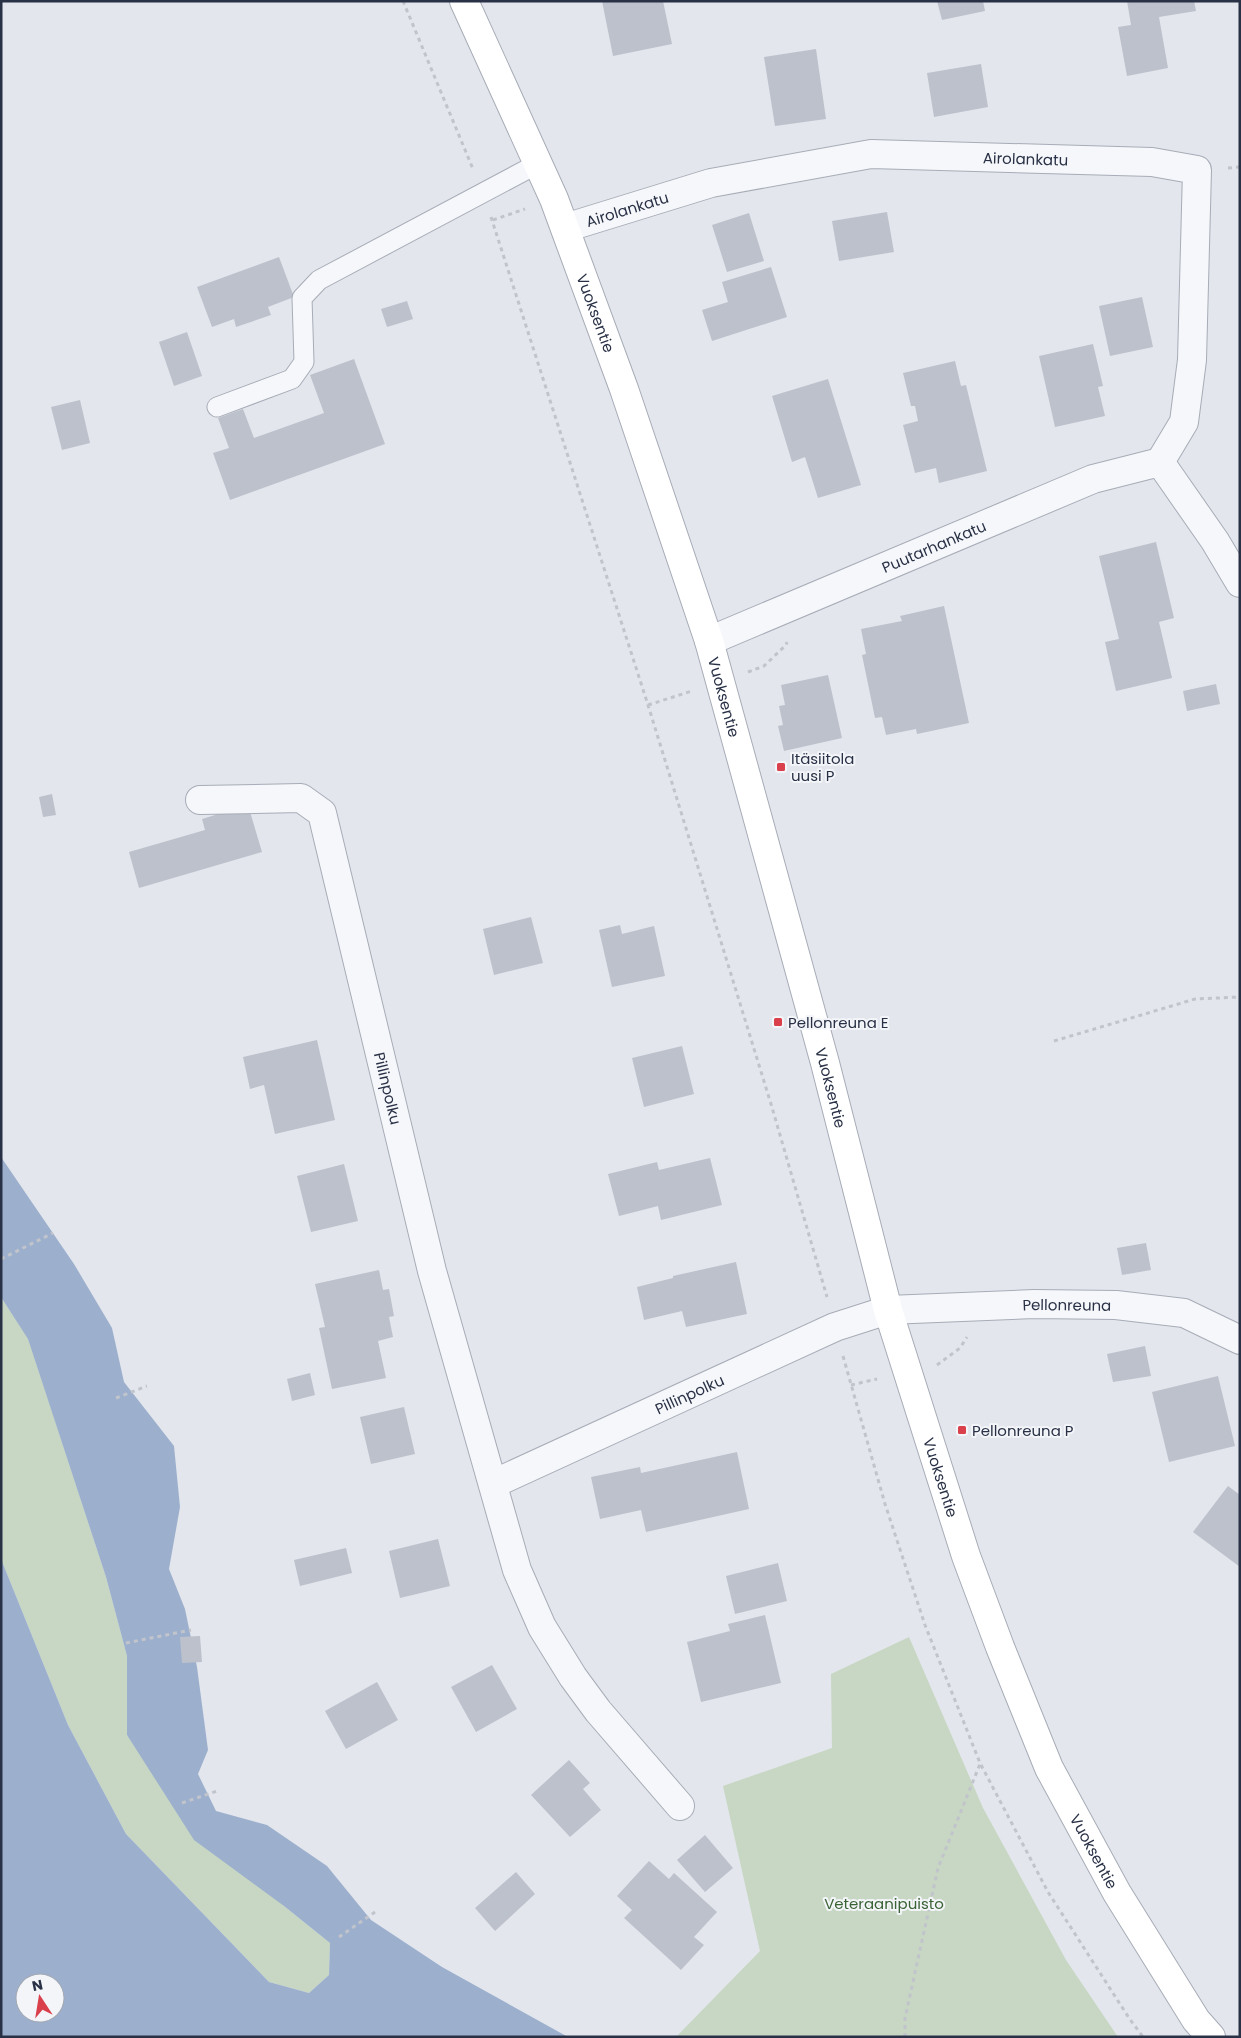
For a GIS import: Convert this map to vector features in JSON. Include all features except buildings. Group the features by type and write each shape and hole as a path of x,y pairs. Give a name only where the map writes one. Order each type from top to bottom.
{"street":[{"name":"Vuoksentie","path":"464,1 539,163 565,228 624,388 709,641 825,1063 888,1310 966,1556 1000,1647 1049,1768 1117,1893 1196,2020 1211,2037"},
{"name":"Airolankatu","path":"565,228 710,183 871,154 1152,162 1197,170 1192,360 1184,422 1160,462"},
{"path":"1160,462 1215,542 1240,583"},
{"name":"Puutarhankatu","path":"709,641 1093,479 1160,462"},
{"name":"Pillinpolku","path":"200,800 301,798 322,813 432,1271 517,1570 542,1627 572,1677 598,1711 680,1806"},
{"name":"Pellonreuna","path":"888,1310 1034,1304 1116,1305 1184,1313 1240,1340"},
{"name":"Pillinpolku","path":"493,1484 835,1327 888,1310"}],"lane":[{"path":"217,407 292,379 304,362 302,298 319,280 539,163"}],"path":[{"path":"403,1 483,193 648,705 771,1104 885,1504 925,1625 980,1763 1048,1892 1143,2037"},
{"path":"1054,1041 1195,999 1240,997"},
{"path":"1,1259 53,1233"},
{"path":"116,1398 147,1386"},
{"path":"126,1643 191,1630"},
{"path":"905,2037 905,2018 938,1868 980,1763"},
{"path":"182,1803 217,1791"},
{"path":"339,1937 375,1912"}],"green space":[{"path":"1,1297 28,1338 106,1577 127,1656 127,1735 284,1906 330,1943 329,1975 309,1993 269,1982 126,1834 68,1725 1,1559"},
{"name":"Veteraanipuisto","path":"909,1637 983,1808 1066,1960 1118,2037 676,2037 760,1951 723,1786 832,1748 831,1674"}],"water":[{"path":"1,1157 74,1264 112,1328 124,1382 174,1446 180,1507 169,1569 185,1609 197,1667 208,1750 198,1774 216,1811 267,1825 327,1866 371,1920 442,1967 568,2037 1,2037 1,1559 68,1725 126,1834 269,1982 309,1993 329,1975 330,1943 284,1906 194,1840 127,1735 127,1656 106,1577 28,1339 1,1297"}],"place":[{"name":"Itäsiitola uusi P","path":"781,767"},
{"name":"Pellonreuna E","path":"778,1022"},
{"name":"Pellonreuna P","path":"962,1430"}]}
